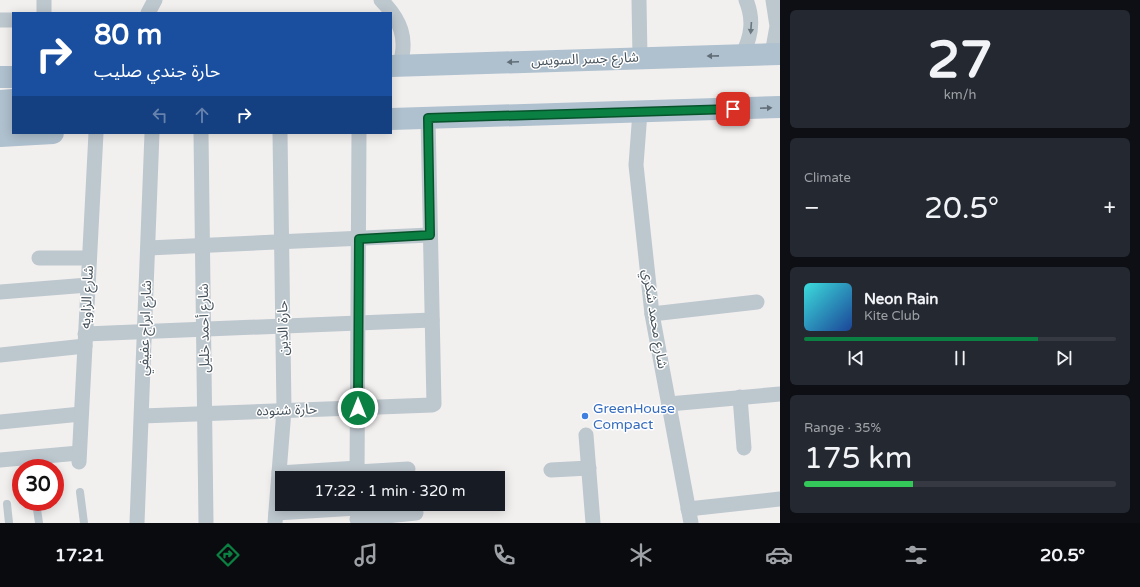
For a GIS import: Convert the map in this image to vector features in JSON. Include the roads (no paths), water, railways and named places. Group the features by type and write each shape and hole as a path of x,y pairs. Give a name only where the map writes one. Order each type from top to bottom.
{"main road":[{"name":"شارع جسر السويس","path":"395,66 776,54"},
{"path":"0,77 12,77"},
{"path":"0,101 12,100"},
{"path":"392,119 780,107"},
{"path":"0,117 12,117"},
{"path":"0,136 35,134"}],"street":[{"path":"44,0 44,12"},
{"path":"149,12 155,0"},
{"path":"380,0 391,12"},
{"path":"639,0 640,58"},
{"path":"742,55 747,46 752,25 750,10 746,0"},
{"path":"773,0 779,27 776,54"},
{"path":"392,13 402,30 404,52 395,66"},
{"path":"0,20 12,20"},
{"name":"شارع محمد شكري","path":"640,112 636,165 652,314 689,516"},
{"path":"0,355 85,340 145,332 432,320 428,118"},
{"name":"شارع الزاويه","path":"0,460 79,457 96,134"},
{"name":"شارع ابراج عفيفي","path":"137,523 152,134"},
{"name":"شارع أحمد خليل","path":"201,134 206,523"},
{"name":"حارة الدين","path":"279,471 284,410 280,134"},
{"path":"357,471 359,134"},
{"path":"148,248 430,235"},
{"path":"39,258 89,258"},
{"path":"0,292 88,285"},
{"path":"652,314 757,302"},
{"name":"حارة شنوده","path":"142,416 432,405 435,402 432,320"},
{"path":"669,404 780,394"},
{"path":"740,397 744,448"},
{"path":"0,422 82,414"},
{"path":"586,435 593,523"},
{"path":"551,470 589,468"},
{"path":"382,471 408,469"},
{"path":"689,516 780,499"},
{"path":"276,518 416,512"}],"lane":[{"path":"80,492 84,523"},
{"path":"7,504 9,523"},
{"path":"37,511 39,523"}],"place":[{"name":"GreenHouse Compact","path":"585,416"}]}
